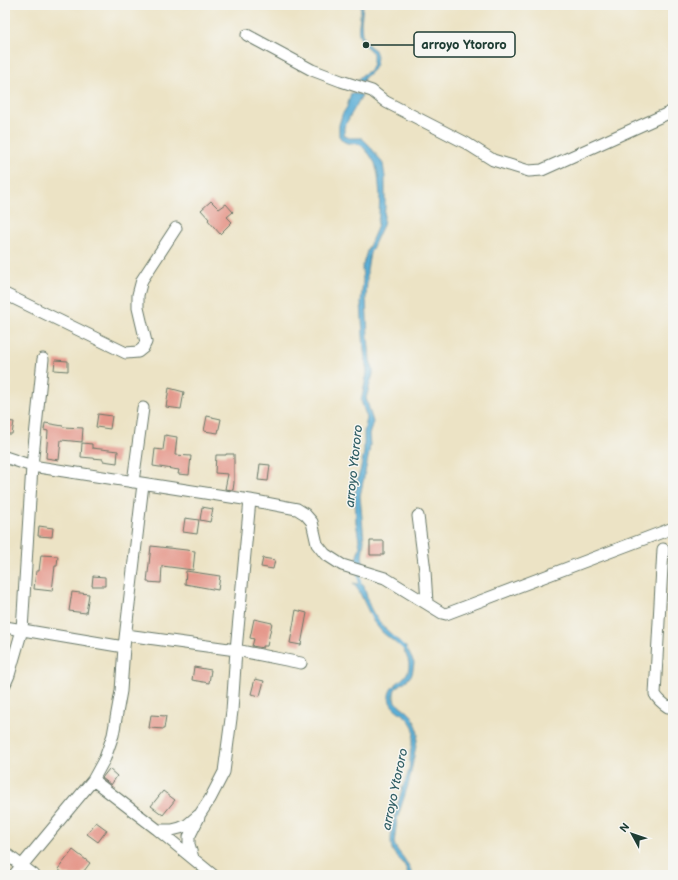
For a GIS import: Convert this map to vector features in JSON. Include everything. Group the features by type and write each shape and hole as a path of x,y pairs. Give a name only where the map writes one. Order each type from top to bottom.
{"street":[{"path":"247,35 312,70 341,81 372,90 386,102 466,143 493,160 529,171 542,170 673,111"},
{"path":"5,294 126,353 138,352 143,348 146,342 138,308 138,295 142,280 176,228"},
{"path":"5,684 10,675 22,630 32,466 43,359"},
{"path":"14,875 93,780 105,758 113,735 121,691 143,408"},
{"path":"5,457 32,466 250,500 297,509 306,514 312,522 317,544 325,554 342,565 385,578 446,614 673,528"},
{"path":"193,858 189,844 189,837 200,814 210,799 224,772 232,711 250,500"},
{"path":"418,516 425,571 426,603"},
{"path":"663,549 655,694 662,704 668,707 673,706"},
{"path":"5,628 124,647"},
{"path":"126,635 236,650 300,663"},
{"path":"93,780 213,875"},
{"path":"158,830 172,830 180,828 187,825 200,814"},
{"path":"5,853 34,875"}],"water":[{"path":"361,5 363,5 361,23 362,35 369,46 375,50 377,56 376,64 373,70 364,78 363,82 357,80 371,68 373,63 373,53 366,47 360,36 359,26"},
{"path":"351,93 362,95 344,127 344,135 349,138 362,138 369,145 383,164 385,177 385,208 383,225 370,253 367,270 366,298 368,337 373,374 366,398 373,422 369,435 369,453 360,496 364,540 362,557 364,564 355,562 360,547 356,522 355,495 364,452 364,432 367,418 361,401 367,372 361,302 363,280 362,268 367,251 377,228 380,195 375,163 370,155 359,144 347,143 339,136 339,125"},
{"path":"353,583 364,585 371,610 384,627 400,642 398,645 382,632 373,621 359,591"},
{"path":"405,646 414,663 412,674 395,689 394,698 395,702 412,716 417,727 418,735 409,782 397,819 394,843 413,875 408,875 404,864 393,851 391,843 395,813 409,770 414,733 409,720 393,707 389,698 393,687 407,674 409,667 408,660 403,649"}],"building":[{"path":"211,201 219,209 226,204 233,212 227,217 232,222 220,234 201,210"},
{"path":"55,360 68,361 68,371 54,370"},
{"path":"169,388 184,392 181,409 166,407"},
{"path":"98,414 112,416 110,429 96,427"},
{"path":"207,416 221,419 218,433 204,431"},
{"path":"5,421 14,422 12,434 5,434"},
{"path":"45,423 63,427 83,428 82,442 61,440 59,460 46,458 48,431 44,430"},
{"path":"165,435 177,437 175,455 191,456 189,475 178,474 179,470 153,466 155,449 163,450"},
{"path":"82,443 92,444 92,448 118,451 117,463 103,461 103,459 81,457"},
{"path":"234,454 233,490 225,489 228,474 215,473 216,455"},
{"path":"260,464 270,465 268,481 258,480"},
{"path":"202,507 213,509 210,522 200,520"},
{"path":"185,518 199,520 197,534 183,532"},
{"path":"39,526 53,528 52,537 38,536"},
{"path":"370,541 384,541 384,555 370,555"},
{"path":"151,546 195,551 193,570 162,566 161,583 147,582"},
{"path":"41,555 58,556 57,566 55,566 52,591 34,589 36,571 39,571"},
{"path":"263,558 275,560 273,569 261,567"},
{"path":"186,571 220,576 218,590 185,584"},
{"path":"93,576 105,577 105,586 92,586"},
{"path":"72,592 89,594 86,613 69,611"},
{"path":"296,610 307,613 301,645 290,643"},
{"path":"254,619 272,623 267,646 263,646 263,648 252,646 254,639 250,638"},
{"path":"194,667 211,670 209,683 192,680"},
{"path":"255,679 264,681 260,696 251,694"},
{"path":"151,715 166,716 164,729 149,728"},
{"path":"109,769 117,776 111,785 102,778"},
{"path":"163,791 175,800 163,815 151,806"},
{"path":"96,822 107,830 98,842 87,834"},
{"path":"73,850 90,863 81,875 65,875 58,869"}],"waterway":[{"name":"arroyo Ytororo","path":"359,573 360,587"},
{"name":"arroyo Ytororo","path":"397,642 406,650"}],"place":[{"name":"arroyo Ytororo","path":"366,45"}]}
